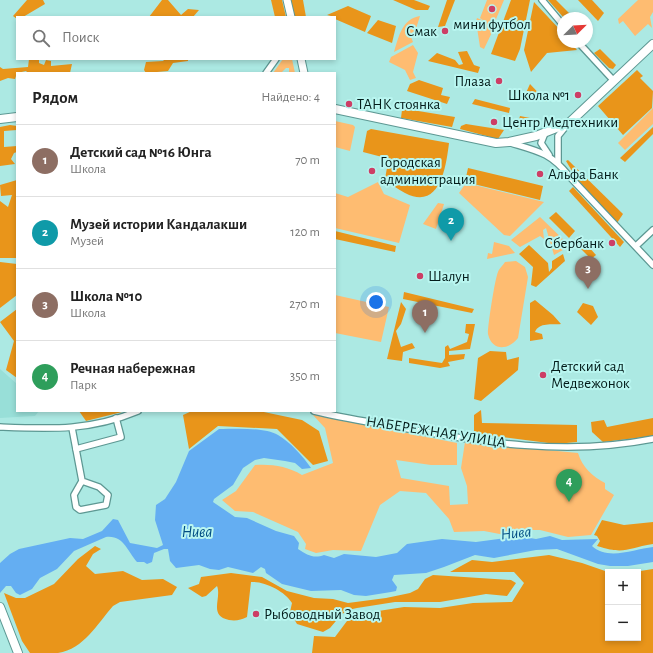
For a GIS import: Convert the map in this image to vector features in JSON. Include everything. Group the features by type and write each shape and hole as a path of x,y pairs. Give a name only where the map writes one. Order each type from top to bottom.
{"main road":[{"path":"336,109 496,142 509,142 546,133 569,123 653,44"},
{"path":"0,119 16,116"},
{"path":"0,607 18,653"}],"street":[{"path":"287,0 291,16"},
{"path":"542,0 557,18"},
{"path":"584,48 614,81"},
{"path":"267,72 275,60"},
{"path":"300,60 304,72"},
{"path":"557,146 558,136 569,123"},
{"path":"552,158 544,150 541,143 546,133 553,133 556,136 558,162"},
{"path":"509,142 541,152 558,162 569,176 653,265"},
{"path":"636,246 653,230"},
{"path":"0,427 72,428 135,412"},
{"name":"НАБЕРЕЖНАЯ УЛИЦА","path":"319,412 463,439 547,447 585,447 653,440"},
{"path":"76,449 121,437 116,418"},
{"path":"72,428 82,481 74,495 76,508 80,510 106,505 108,495 99,487 82,481"}],"shaded area":[{"path":"27,0 43,0 45,4 25,16 16,16 16,18 13,16"},
{"path":"162,0 168,0 181,15 188,9 199,10 194,16 150,16"},
{"path":"271,0 282,0 286,16 275,16"},
{"path":"290,0 303,0 306,16 293,16"},
{"path":"393,0 414,0 430,6 428,10 416,10"},
{"path":"447,0 455,0 445,26 438,27"},
{"path":"487,0 504,0 494,24 489,23 495,26 484,49 480,47 476,21 477,18 484,21 480,18"},
{"path":"511,0 530,0 520,49 515,61 491,54"},
{"path":"548,0 556,0 568,12 559,12"},
{"path":"578,0 592,0 604,13 598,21 593,16 593,12 589,12"},
{"path":"638,0 653,0 653,12 650,17 652,28 648,24 635,36 623,21 619,24 618,19"},
{"path":"534,2 557,27 557,48 575,48 577,50 547,53 531,72 524,50"},
{"path":"348,6 371,16 365,32 336,19 336,16 327,15"},
{"path":"420,16 414,35 411,37 413,42 394,52 405,24"},
{"path":"378,20 396,26 392,43 367,33"},
{"path":"413,45 418,53 413,72 416,78 410,80 405,70 389,62 391,57"},
{"path":"600,49 616,65 613,69 609,68 594,53"},
{"path":"467,51 474,65 480,67 478,73 428,61 437,53 455,60 459,65 463,64 458,52"},
{"path":"29,60 39,60 39,63 44,65 46,60 51,61 51,66 72,64 70,72 16,72 15,79 8,78 0,81 0,67 3,69 28,67"},
{"path":"188,60 173,63 168,71 145,72 144,70 146,62"},
{"path":"282,60 292,60 295,72 289,72 289,68 286,68 282,72 274,72"},
{"path":"637,70 643,76 640,78 653,91 652,108 623,135 598,106"},
{"path":"419,80 443,88 441,95 450,97 447,104 407,91 410,84"},
{"path":"530,84 547,102 525,95"},
{"path":"475,99 510,108 509,113 472,104"},
{"path":"653,108 653,124 625,150 618,143"},
{"path":"406,109 455,117 452,127 401,118 402,110"},
{"path":"520,116 540,120 533,126 516,129"},
{"path":"336,121 353,125 355,127 350,151 336,147"},
{"path":"466,124 504,130 498,139 460,129 461,126"},
{"path":"10,125 16,126 16,130 4,131 4,147 16,146 16,152 14,153 11,159 15,164 0,166 0,127"},
{"path":"653,127 653,134 625,162 620,158"},
{"path":"371,129 449,143 443,174 434,191 426,196 417,197 405,193 385,179 388,162 386,158 363,152 367,131"},
{"path":"568,160 623,214 617,223 578,181 566,161"},
{"path":"468,168 543,186 540,200 465,182"},
{"path":"16,180 16,258 0,258 0,201 8,207 12,195 1,196 0,185"},
{"path":"378,182 384,194 410,205 399,243 336,228 336,193 348,197"},
{"path":"466,183 544,202 510,236 504,235 459,193"},
{"path":"573,187 624,242 620,247 569,191"},
{"path":"438,203 444,204 436,229 423,224"},
{"path":"556,212 575,231 569,238 549,218"},
{"path":"540,217 570,246 554,255 546,228 543,230 544,239 540,236 520,247 511,240"},
{"path":"336,231 396,246 395,252 336,239"},
{"path":"579,236 596,255 591,259 573,241"},
{"path":"494,242 509,246 515,253 487,259 488,253 492,254"},
{"path":"529,245 548,263 549,272 552,268 552,261 563,254 565,261 536,287 531,285 533,267 519,254"},
{"path":"516,261 525,267 528,277 518,338 510,345 501,347 493,344 488,334 493,293 500,268 505,262"},
{"path":"0,262 16,264 16,296 0,308"},
{"path":"404,292 474,309 472,313 403,299"},
{"path":"336,295 389,307 381,342 336,333"},
{"path":"535,300 561,324 543,325 539,327 535,332 542,334 543,339 530,341 530,303"},
{"path":"401,302 406,309 401,324 396,331 401,347 412,343 415,348 403,352 402,361 387,359"},
{"path":"583,303 593,306 598,317 591,325 577,312"},
{"path":"16,310 16,377 6,370 14,341 0,322"},
{"path":"466,324 475,324 470,349 449,351 449,355 465,354 464,359 448,362 450,366 440,368 409,363 409,358 442,363 445,358 445,347 448,345 450,349 467,342 469,334 465,333"},
{"path":"490,351 506,352 507,360 519,357 518,370 481,401 474,399 478,358"},
{"path":"0,369 16,383 16,412 38,412 35,416 0,418"},
{"path":"481,410 482,423 577,425 577,442 556,444 479,434 474,432 474,415"},
{"path":"80,412 122,412 86,421"},
{"path":"190,412 264,412 302,420 319,431 328,461 313,465 277,429 218,426 189,449 183,415"},
{"path":"312,414 457,443 457,465 431,465 396,460 401,478 449,486 450,505 468,504 467,486 461,468 465,442 578,453 582,463 588,471 605,483 605,489 614,495 591,535 568,537 540,530 510,530 505,535 484,531 454,532 449,519 426,493 400,491 380,505 361,551 333,550 316,553 305,549 306,544 298,532 253,512 235,511 222,500 236,491 255,465 279,466 302,475 333,463 325,428"},
{"path":"653,418 653,436 603,442 592,432 591,422 604,420 607,427"},
{"path":"602,520 624,525 653,522 653,544 626,550 606,549 597,546 600,541 597,536 594,535"},
{"path":"95,546 101,549 93,554 86,566 95,574 123,571 142,580 163,579 177,587 172,595 120,602 113,606 83,641 67,651 58,653 30,653 22,641 4,593 16,598 25,598 54,584 78,559"},
{"path":"549,555 582,563 605,571 605,641 641,641 641,571 653,569 653,653 312,653 314,636 335,637 350,617 404,607 440,608 473,603 512,602 524,583 514,572 450,572 472,560 492,562"},
{"path":"231,573 262,577 287,591 314,598 333,599 348,603 410,593 418,589 425,579 433,575 511,580 516,583 507,596 486,594 440,602 395,602 348,610 341,615 330,628 323,632 297,624 290,612 292,603 289,599 274,588 262,583 251,582 247,617 241,620 229,620 219,615 217,611 217,586 206,596 202,597 188,588 199,584 201,577"}],"water":[{"name":"Нива","path":"219,429 249,429 272,432 287,441 308,463 311,468 302,469 295,463 285,461 264,458 255,460 243,468 233,485 214,499 213,502 235,517 247,518 276,531 294,536 299,543 298,549 311,556 317,557 324,555 334,558 344,554 376,557 397,553 407,544 442,539 476,542 524,537 536,539 550,536 562,540 598,539 592,546 606,553 621,553 653,547 653,562 628,566 610,566 598,564 557,549 536,550 494,558 475,555 426,573 394,575 392,580 397,587 396,591 366,596 354,595 341,590 311,591 282,584 266,573 265,569 261,567 253,573 228,567 219,570 210,569 199,565 176,568 170,561 168,549 154,553 152,562 147,564 144,562 137,562 121,541 112,537 106,537 74,551 57,569 40,578 32,589 20,595 16,593 11,586 6,586 0,593 0,563 10,554 19,549 70,538 83,539 102,531 113,519 118,520 130,543 157,548 163,545 155,520 156,505 165,499 176,482 189,451"}],"place":[{"name":"мини футбол","path":"492,9"},
{"name":"Смак","path":"445,31"},
{"name":"Плаза","path":"499,81"},
{"name":"Школа №1","path":"578,95"},
{"name":"ТАНК стоянка","path":"349,104"},
{"name":"Центр Медтехники","path":"494,122"},
{"name":"Городская администрация","path":"372,171"},
{"name":"Альфа Банк","path":"540,174"},
{"name":"Музей истории Кандалакши","path":"451,241"},
{"name":"Сбербанк","path":"612,243"},
{"name":"Шалун","path":"420,276"},
{"name":"Школа №10","path":"588,289"},
{"name":"Детский сад №16 Юнга","path":"425,333"},
{"name":"Детский сад Медвежонок","path":"543,375"},
{"name":"Речная набережная","path":"569,502"},
{"name":"Рыбоводный Завод","path":"256,614"}]}
